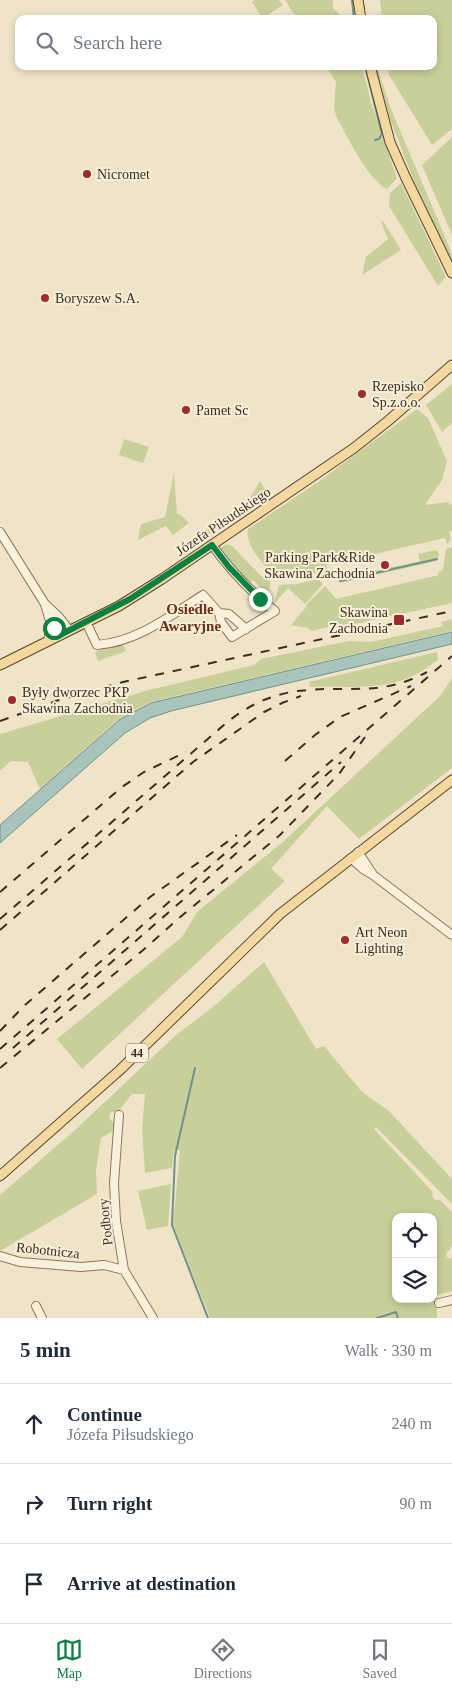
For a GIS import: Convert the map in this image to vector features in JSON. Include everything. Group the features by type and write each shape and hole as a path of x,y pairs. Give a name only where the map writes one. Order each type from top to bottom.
{"main road":[{"path":"358,0 360,15"},
{"path":"371,70 390,142 452,273"},
{"name":"Józefa Piłsudskiego","path":"442,372 452,357"},
{"name":"Józefa Piłsudskiego","path":"0,665 138,595 354,448 388,421 452,364"},
{"name":"44","path":"0,1176 120,1070 280,914 452,780"}],"street":[{"path":"0,532 45,604 69,630"},
{"path":"86,622 97,644 129,638 203,595 219,613 221,622 232,637 275,611 260,599 229,567 212,545"},
{"path":"45,604 51,624 60,635"},
{"path":"219,613 229,614 246,629"},
{"path":"48,641 51,624"},
{"path":"354,855 373,874 452,935"},
{"name":"Podbory","path":"119,1115 114,1193 116,1222 124,1270 153,1318"},
{"name":"Robotnicza","path":"0,1256 20,1262 81,1267 104,1265 124,1270"},
{"path":"439,1303 452,1300"},
{"path":"36,1306 42,1318"}],"green space":[{"path":"255,0 279,0 283,5 270,15 260,15 252,2"},
{"path":"285,0 333,0 333,8 340,15 294,15"},
{"path":"380,0 452,0 452,129 432,145 389,75 388,70 437,70 437,15 382,15"},
{"path":"328,70 363,70 371,102 397,178 387,189 365,167 336,116 334,108 336,82"},
{"path":"375,70 378,70 390,107 446,239 452,255 452,263 416,186 388,114"},
{"path":"452,137 452,235 422,165"},
{"path":"401,183 446,277 438,286 389,206 390,193"},
{"path":"383,221 401,250 362,275 366,257 388,239 381,222"},
{"path":"452,384 452,423 442,432 426,405"},
{"path":"417,409 428,418 447,461 442,480 425,505 447,502 452,505 452,531 449,532 450,542 447,544 445,538 326,565 327,568 320,570 320,572 293,578 292,575 276,573 260,560 249,541 248,529 318,482"},
{"path":"124,439 149,447 143,463 119,455"},
{"path":"174,472 177,514 181,515 189,523 173,535 166,526 138,540 141,524 165,517"},
{"path":"260,481 269,497 185,555 180,547 247,503"},
{"path":"227,544 232,546 261,576 271,582 266,599 257,592 261,588 253,580 248,584 218,549"},
{"path":"452,547 452,603 336,628 333,626 312,631 307,628 291,625 306,605 325,586 336,599 439,575 438,573 443,569 446,549"},
{"path":"436,550 439,554 437,561 340,583 339,579 420,561 418,554"},
{"path":"318,579 323,584 305,604 288,588 274,604 279,585 297,584"},
{"path":"452,619 452,631 151,702 117,720 40,789 28,762 11,761 0,771 0,734 149,690 254,665 261,659 349,641 371,642 443,626 441,622"},
{"path":"122,642 126,651 98,661 95,652"},
{"path":"437,652 438,660 403,680 377,686 310,687 309,682"},
{"path":"452,678 452,768 359,839 327,806 271,869 285,881 82,1069 57,1039 182,937 197,912 284,841 440,696"},
{"path":"264,962 316,1049 324,1046 362,1092 389,1111 452,1179 452,1204 376,1127 374,1129 432,1191 433,1198 440,1200 452,1212 452,1246 446,1254 448,1259 452,1258 452,1291 437,1295 437,1213 392,1213 392,1303 437,1303 437,1318 210,1318 173,1225 180,1150 174,1151 172,1168 145,1173 142,1129 145,1094 132,1094 118,1112 111,1112 109,1118 114,1123 114,1130 101,1138 96,1170 97,1194 0,1251 0,1195 75,1130 176,1035 213,1007"},
{"path":"171,1184 168,1226 147,1230 138,1191"}],"water":[{"path":"452,632 452,644 171,711 150,718 125,733 0,843 0,825 119,720 151,703"}],"waterway":[{"path":"352,0 354,15"},
{"path":"362,0 364,8"},
{"path":"366,70 382,134 379,139 375,140"},
{"path":"376,70 378,79"},
{"path":"340,581 437,559"},
{"path":"195,1068 175,1156 172,1225 208,1318"},
{"path":"377,1318 396,1312 398,1318"}],"railway":[{"path":"0,721 59,700 123,682 452,611"},
{"path":"0,1049 452,656"},
{"path":"0,919 225,724 253,705 274,696 296,691 382,687 411,680 427,672"},
{"path":"285,761 315,735 340,717 411,686"},
{"path":"0,930 193,762 264,712 301,696"},
{"path":"0,1068 280,835 339,774 365,737"},
{"path":"0,892 122,787 144,772 186,752"},
{"path":"13,1048 341,762"},
{"path":"0,1031 25,1005 150,897 237,835"}],"place":[{"name":"Nicromet","path":"87,174"},
{"name":"Boryszew S.A.","path":"45,298"},
{"name":"Rzepisko Sp.z.o.o.","path":"362,394"},
{"name":"Pamet Sc","path":"186,410"},
{"name":"Parking Park&Ride Skawina Zachodnia","path":"385,565"},
{"name":"Skawina Zachodnia","path":"399,620"},
{"name":"Były dworzec PKP Skawina Zachodnia","path":"12,700"},
{"name":"Art Neon Lighting","path":"345,940"}],"district":[{"name":"Osiedle Awaryjne","path":"190,618"}],"route":[{"path":"54,628 60,635 119,606 212,545 229,567 260,599"}]}
